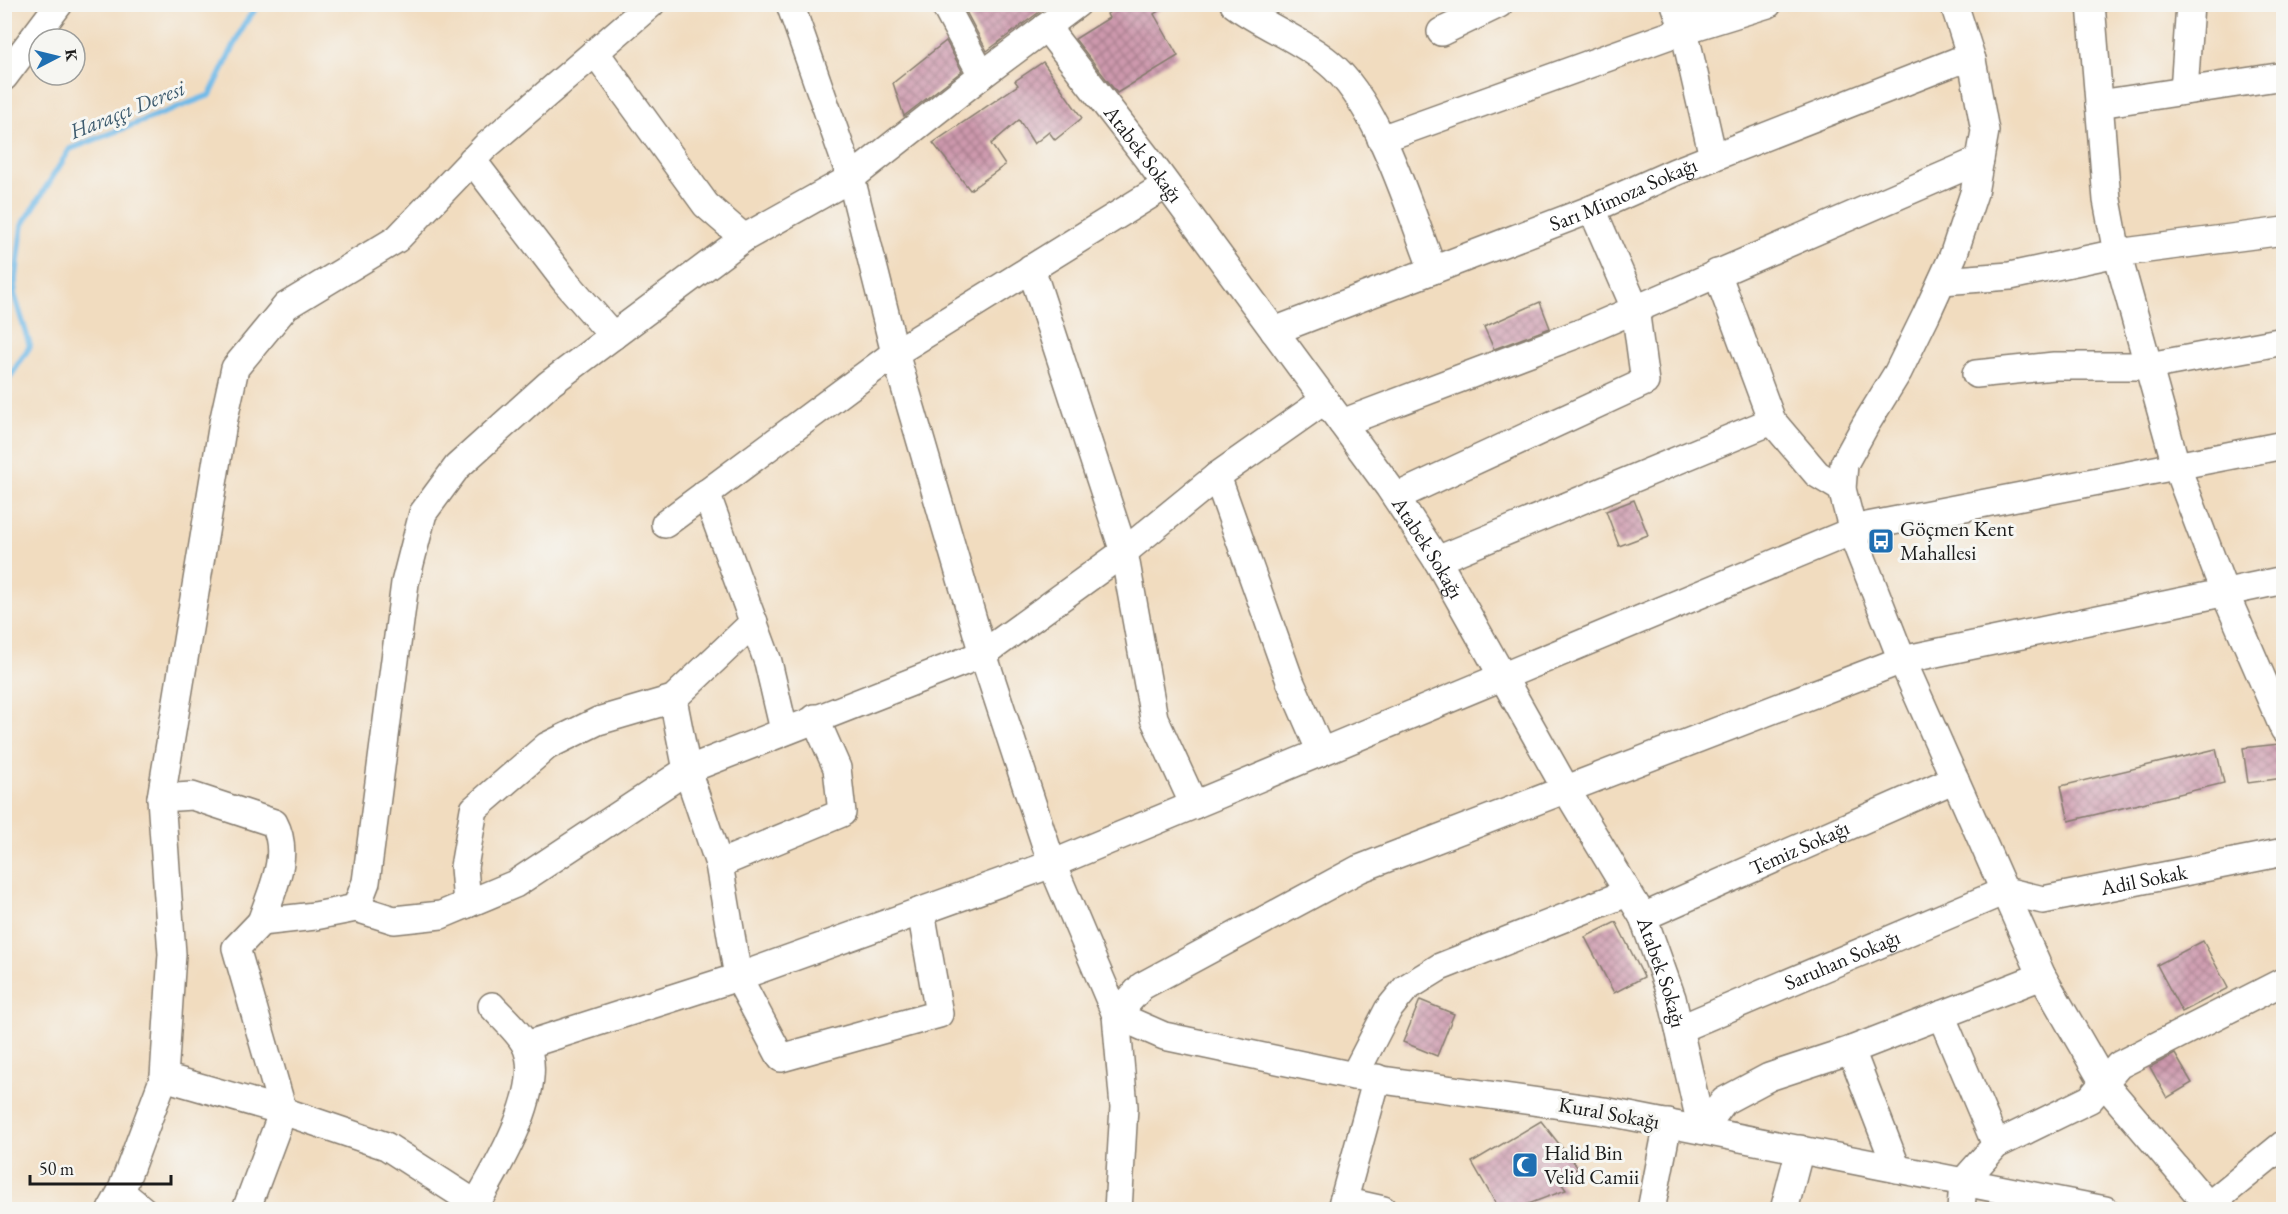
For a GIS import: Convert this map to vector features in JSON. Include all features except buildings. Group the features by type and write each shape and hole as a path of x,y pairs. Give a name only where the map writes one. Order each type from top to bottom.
{"street":[{"path":"4,76 59,4"},
{"path":"143,1209 116,1201 164,1077 172,954 161,798 222,423 235,368 286,306 397,239 472,160 651,4"},
{"path":"790,4 851,178 895,353 983,654 1052,864 1116,1015 1124,1107 1118,1209"},
{"path":"944,4 982,75"},
{"path":"356,908 366,882 405,583 423,513 457,466 549,384 744,238 851,178 1077,4"},
{"path":"1234,4 1328,62 1350,84 1381,139 1433,270"},
{"path":"1675,4 1684,30 1713,157"},
{"path":"1381,139 1684,30 1768,4"},
{"path":"1954,4 1972,60 1985,131 1974,193 1942,281 1898,372 1844,464 1842,489 1853,531 1902,660 2042,976 2104,1083 2208,1208 2283,1144"},
{"path":"2091,4 2107,200 2117,253 2176,465 2224,591 2283,726"},
{"path":"2184,91 2190,4"},
{"path":"1441,32 1483,7"},
{"name":"Atabek Sokağı","path":"1046,27 1342,423 1396,497 1437,560 1567,791 1642,917 1672,998 1702,1130"},
{"path":"595,52 706,205 744,238"},
{"name":"Sarı Mimoza Sokağı","path":"1274,331 1592,209 1713,157 1955,62 1972,60"},
{"path":"2099,104 2283,76"},
{"path":"472,160 565,281 613,336"},
{"path":"1342,423 1583,332 1980,160"},
{"path":"665,524 895,353 1166,185"},
{"path":"1396,497 1645,382 1635,308 1592,209"},
{"path":"1942,281 2010,276 2117,253 2283,231"},
{"path":"1031,268 1124,552 1154,717 1194,805"},
{"path":"1717,273 1772,421 1817,474 1842,489"},
{"path":"1976,374 2054,366 2149,366 2283,341"},
{"path":"261,922 356,908 394,920 441,915 516,884 687,770 784,730 983,654 1124,552 1216,476 1324,400"},
{"path":"1437,560 1772,421"},
{"path":"526,1045 738,977 1052,864 1853,531 2283,445"},
{"path":"1216,476 1290,681 1321,752"},
{"path":"706,494 768,662 784,730"},
{"path":"1116,1015 1142,986 1359,869 1567,791 1902,660 2283,580"},
{"path":"467,904 464,867 474,809 547,746 598,721 673,699 754,622"},
{"path":"673,699 687,770 719,864 738,977 781,1058 939,1014 921,911"},
{"path":"719,864 842,813 837,768 815,718"},
{"name":"Temiz Sokağı","path":"1642,917 1956,779"},
{"path":"161,798 192,796 274,823 280,835 282,857 261,922 236,948 283,1111 246,1209"},
{"name":"Adil Sokak","path":"2005,891 2043,900 2283,852"},
{"name":"Saruhan Sokağı","path":"1679,1029 2005,891"},
{"path":"1383,1209 1342,1205 1366,1077 1388,1010 1406,988 1440,967 1627,892"},
{"path":"1702,1130 1724,1101 1768,1077 1851,1050 2042,976"},
{"path":"1961,1209 1963,1182 1996,1145 2090,1099 2119,1065 2283,981"},
{"path":"164,1077 283,1111 386,1146 476,1207 509,1147 531,1080 526,1045 492,1006"},
{"path":"1941,1014 1996,1145"},
{"name":"Kural Sokağı","path":"1116,1015 1164,1036 1366,1077 1536,1100 1668,1123 2105,1209"},
{"path":"1851,1050 1897,1169"},
{"path":"1650,1209 1668,1123"},
{"path":"1784,1209 1800,1149"}],"waterway":[{"name":"Haraççı Deresi","path":"4,386 30,346 14,294 22,226 70,149 210,95 245,23 259,4"}],"place":[{"name":"Göçmen Kent Mahallesi","path":"1881,541"},
{"name":"Halid Bin Velid Camii","path":"1525,1165"}]}
